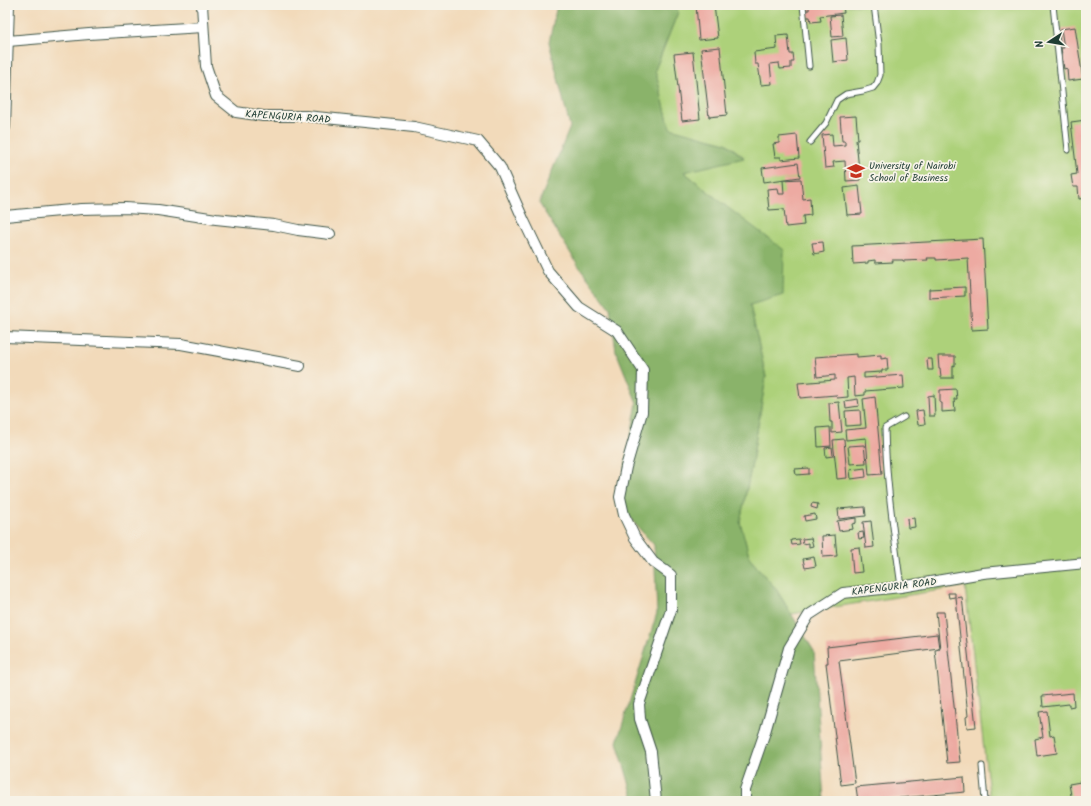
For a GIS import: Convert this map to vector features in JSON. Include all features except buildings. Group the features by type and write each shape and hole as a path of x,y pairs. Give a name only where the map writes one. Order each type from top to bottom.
{"street":[{"path":"5,127 9,5"},
{"name":"KAPENGURIA ROAD","path":"202,5 206,66 216,96 236,112 263,116 306,116 414,127 478,141 500,167 548,271 579,307 617,331 643,370 642,412 626,467 620,498 624,515 635,538 653,562 671,575 671,610 639,704 640,718 651,752 656,801"},
{"path":"8,41 203,27"},
{"path":"5,216 82,209 125,208 158,210 330,234"},
{"path":"5,337 181,344 300,366"},
{"name":"KAPENGURIA ROAD","path":"745,801 746,790 765,732 789,648 808,615 843,593 901,587 983,573 1086,563"}],"lane":[{"path":"803,5 809,66"},
{"path":"810,142 826,123 837,100 846,94 873,88 877,83 880,75 879,44 874,5"},
{"path":"1053,5 1068,150"},
{"path":"901,587 890,501 885,428 904,417"},
{"path":"982,766 985,801"}],"green space":[{"path":"557,5 676,5 678,12 655,70 670,128 726,143 744,158 684,172 784,250 783,295 750,305 766,377 751,468 740,522 750,559 776,589 814,651 824,801 634,801 617,742 657,613 654,545 618,505 637,403 616,351 610,308 578,265 539,203 570,127 549,42"},
{"path":"676,5 1086,5 1086,801 990,801 965,586 791,614 776,589 750,559 740,522 751,468 766,377 727,207 683,171 744,157 726,143 670,129 655,70 678,12"}],"place":[{"name":"University of Nairobi School of Business","path":"856,171"}]}
